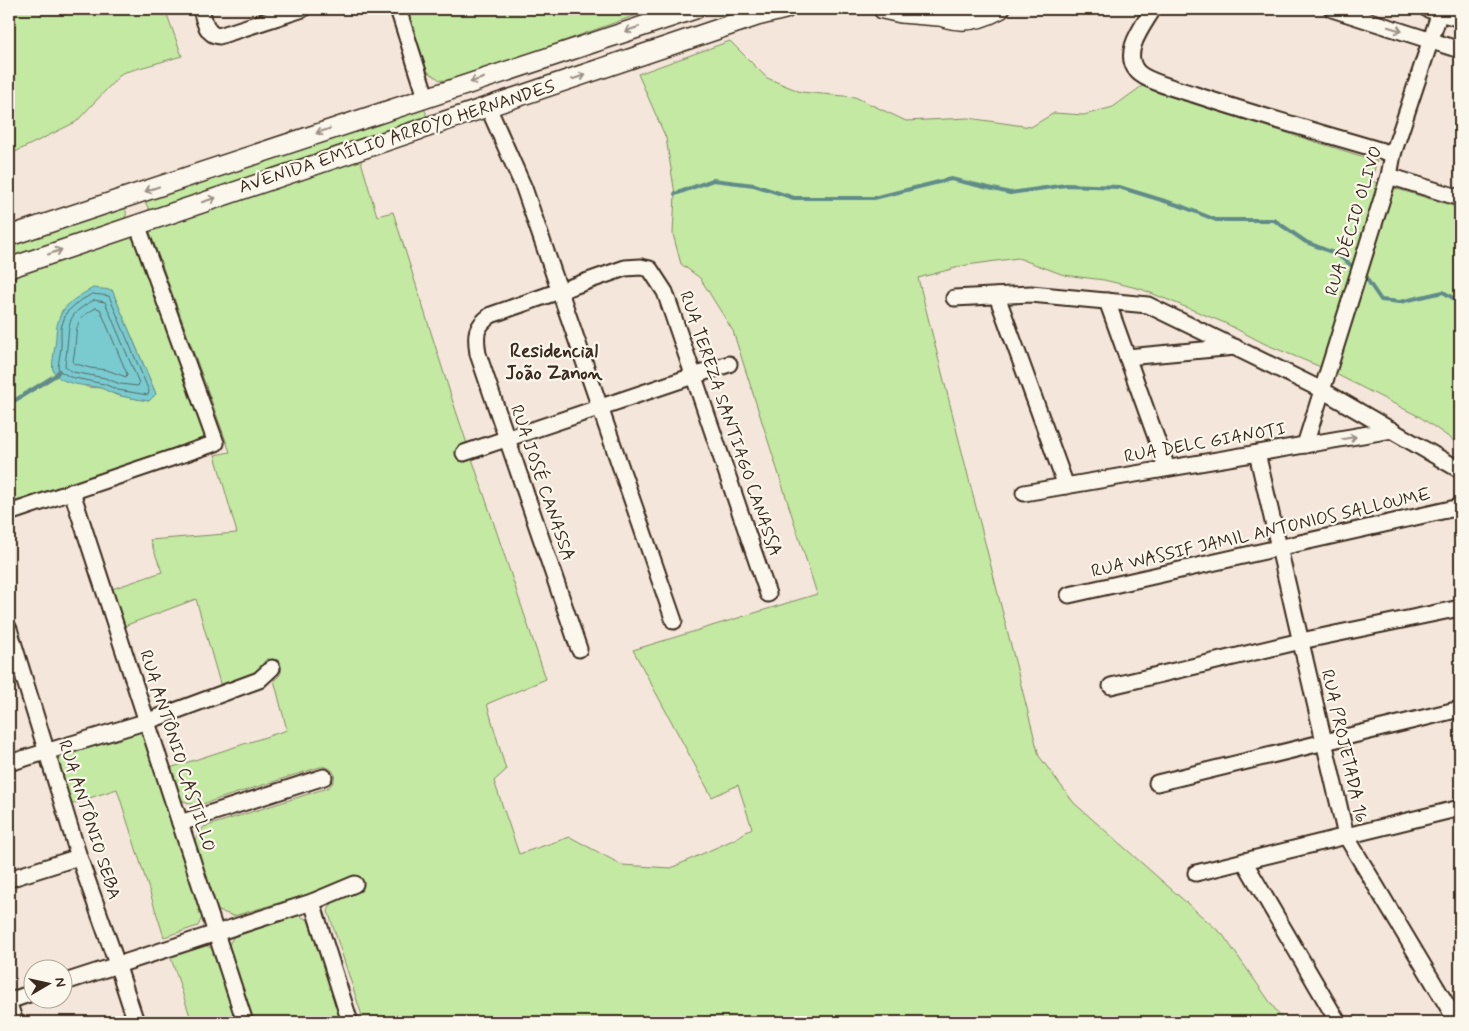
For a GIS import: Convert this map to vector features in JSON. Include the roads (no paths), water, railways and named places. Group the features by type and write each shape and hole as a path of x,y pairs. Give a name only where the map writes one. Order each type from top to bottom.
{"main road":[{"name":"AVENIDA EMÍLIO ARROYO HERNANDES","path":"9,236 426,97 673,12 695,9"},
{"name":"AVENIDA EMÍLIO ARROYO HERNANDES","path":"9,268 757,16 785,9"},
{"path":"883,9 901,13 931,12 954,20 971,20 987,16 1000,9"},
{"path":"673,12 682,42"},
{"path":"426,97 439,124"},
{"path":"128,197 137,224"}],"street":[{"path":"201,9 207,26 214,36 225,35 298,10"},
{"path":"398,9 426,97"},
{"path":"1153,9 1134,43 1133,62 1137,72 1161,84 1393,154"},
{"path":"1332,9 1460,50"},
{"path":"1436,10 1460,19"},
{"name":"RUA DÉCIO OLIVO","path":"1305,445 1388,176 1393,154 1431,40 1436,10"},
{"path":"488,107 524,188 674,621"},
{"path":"1388,176 1460,198"},
{"path":"9,513 216,443 137,224"},
{"name":"RUA TEREZA SANTIAGO CANASSA","path":"560,291 625,268 640,267 650,269 665,292 768,594"},
{"name":"RUA JOSÉ CANASSA","path":"560,291 491,315 478,328 475,338 478,354 579,649"},
{"path":"954,298 1031,294 1148,305 1322,390 1460,470"},
{"path":"996,296 1066,486"},
{"path":"1107,301 1167,468"},
{"path":"1127,357 1235,347"},
{"path":"464,453 729,364"},
{"name":"RUA DELC GIANOTI","path":"1024,493 1392,430"},
{"name":"RUA PROJETADA 16","path":"1257,453 1346,836 1457,1022"},
{"name":"RUA ANTÔNIO CASTILLO","path":"72,492 245,1022"},
{"name":"RUA WASSIF JAMIL ANTONIOS SALLOUME","path":"1069,594 1460,507"},
{"path":"1111,686 1300,641 1460,608"},
{"name":"RUA ANTÔNIO SEBA","path":"9,629 79,856 136,1022"},
{"path":"9,763 148,721 259,680 272,668"},
{"path":"1157,783 1460,710"},
{"path":"180,823 324,777"},
{"path":"1196,873 1460,808"},
{"path":"9,879 79,856"},
{"path":"1244,861 1338,1022"},
{"path":"72,980 312,902 355,884"},
{"path":"312,902 350,1022"},
{"path":"15,1022 9,1002 22,997"}],"water":[{"path":"93,288 112,290 156,394 149,401 119,395 101,388 68,382 56,375 53,370 57,326 62,312 71,302"}],"waterway":[{"path":"675,194 713,180 754,185 794,198 874,198 951,179 1010,193 1066,185 1119,187 1181,206 1216,220 1274,220 1306,242 1336,254 1355,268"},
{"path":"1364,275 1381,300 1400,302 1443,292 1460,302"},
{"path":"9,404 56,375 59,371"}],"district":[{"name":"Residencial João Zanon","path":"554,362"}]}
